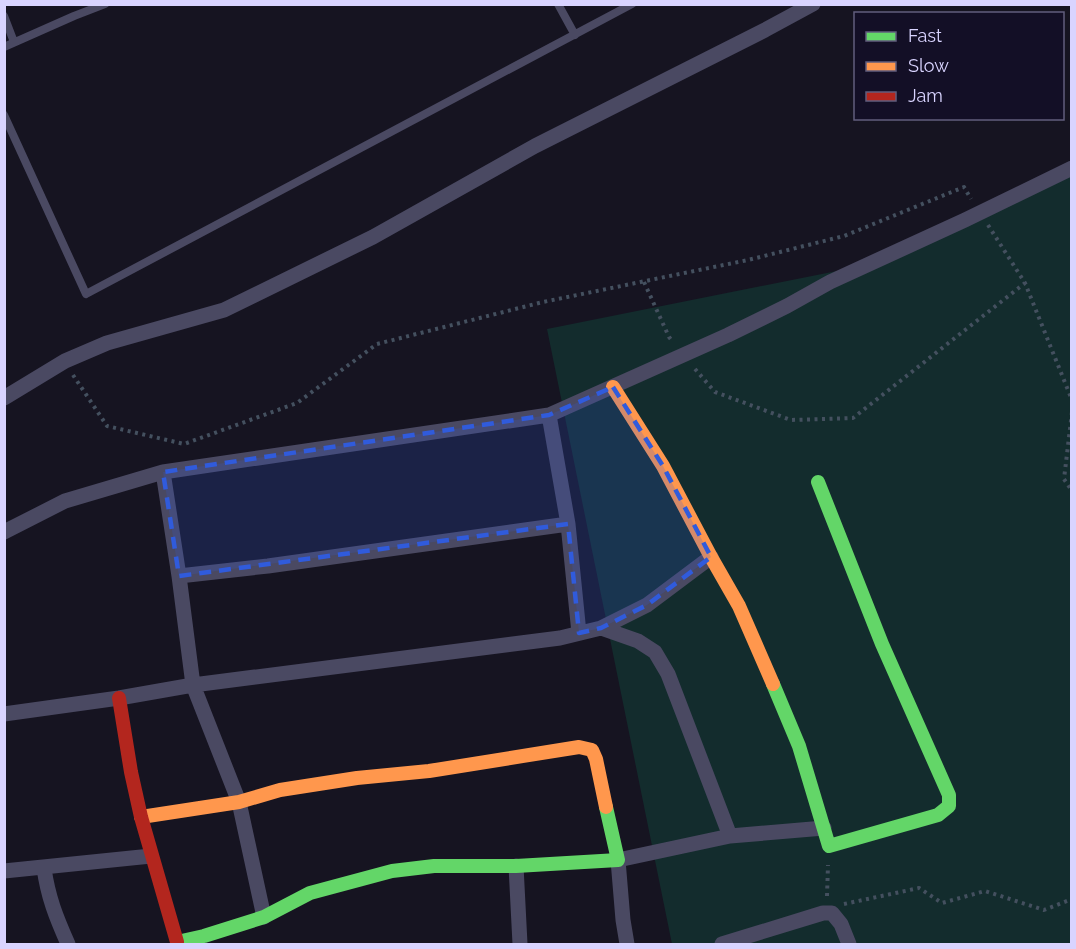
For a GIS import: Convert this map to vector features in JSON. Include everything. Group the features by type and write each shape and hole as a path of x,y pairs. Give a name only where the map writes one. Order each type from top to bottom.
{"street":[{"path":"4,398 65,361 107,343 224,310 373,237 535,146 813,4"},
{"path":"4,531 65,501 163,472 549,415 738,330 830,282 1071,168"},
{"path":"613,387 663,466 739,606 799,746 829,846 939,815 949,806 949,795 882,644 818,482"},
{"path":"549,415 568,524 579,633"},
{"path":"163,472 193,686 239,802 264,917"},
{"path":"179,576 268,566 568,524"},
{"path":"4,714 193,686 560,638 601,628 646,605 711,557"},
{"path":"601,628 638,641 655,652 668,674 730,836"},
{"path":"119,698 141,817 176,943 264,917 310,893 392,871 434,866 516,866 618,860 730,836 824,828"},
{"path":"141,817 239,802 280,790 429,771 586,747 592,750 596,759 618,860 627,945"},
{"path":"5,870 151,856"},
{"path":"516,866 520,945"},
{"path":"44,868 52,909 68,945"},
{"path":"722,945 823,913 832,913 841,924 849,945"}],"lane":[{"path":"4,47 105,4"},
{"path":"558,4 575,35"},
{"path":"4,115 86,294 632,4"},
{"path":"4,16 14,42"}],"path":[{"path":"65,361 107,426 184,444 297,403 377,344 543,302 748,260 844,237 964,187 976,207"},
{"path":"982,216 1025,283 1071,400"},
{"path":"644,282 669,337 676,346"},
{"path":"692,365 715,392 791,420 853,418 1025,283"},
{"path":"1071,412 1064,479 1071,491"},
{"path":"827,897 829,846"},
{"path":"839,905 919,888 942,903 985,891 1044,910 1071,898"}],"highlighted area":[{"path":"613,387 663,466 711,557 647,605 601,628 579,633 568,524 179,576 163,472 549,415"}],"green space":[{"path":"1071,171 1071,944 672,944 547,329 852,268"}],"traffic: fast":[{"path":"773,684 799,746 829,846 938,815 949,806 949,795 882,644 818,482"},
{"path":"177,942 264,917 310,893 392,871 434,866 516,866 618,860 606,807"}],"traffic: slow":[{"path":"613,387 663,466 739,606 773,684"},
{"path":"141,817 239,802 280,790 357,778 429,771 579,747 592,750 606,807"}],"traffic: jam":[{"path":"119,698 141,817 177,942"}]}
